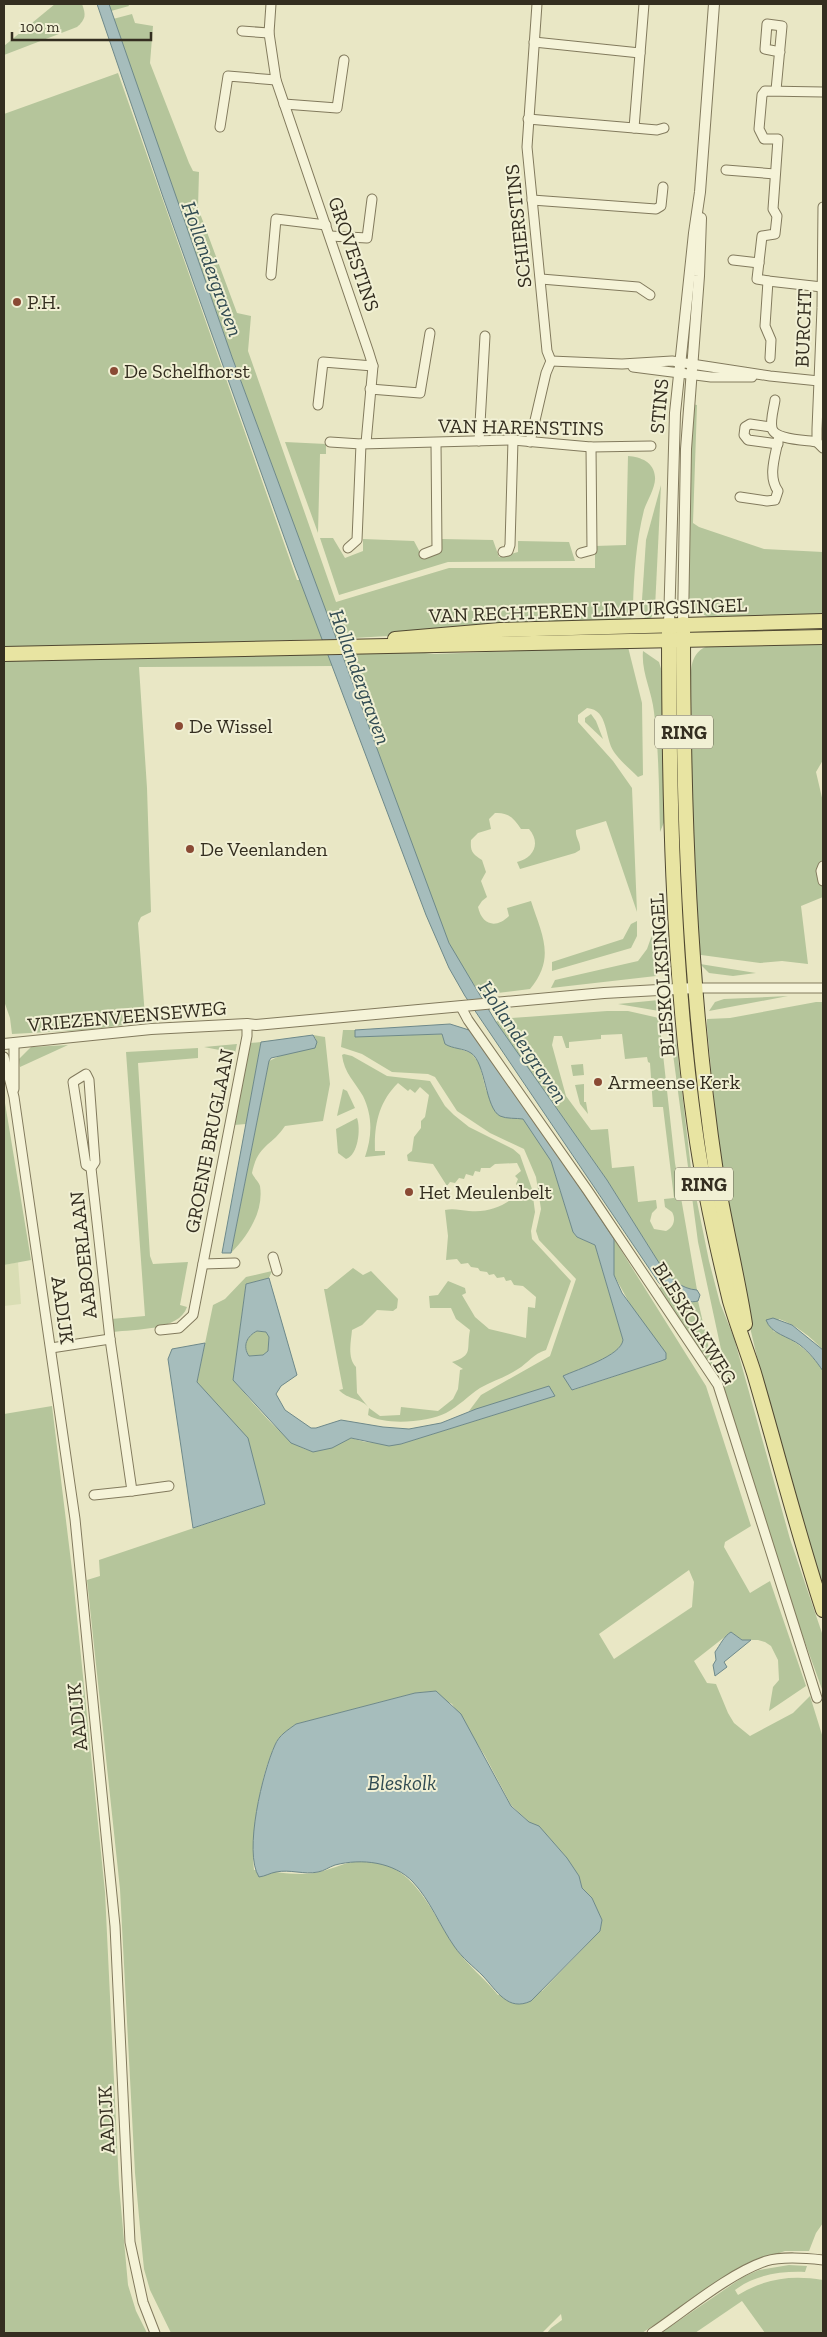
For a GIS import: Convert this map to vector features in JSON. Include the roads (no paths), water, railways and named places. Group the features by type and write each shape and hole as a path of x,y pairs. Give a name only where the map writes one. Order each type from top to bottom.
{"main road":[{"name":"VAN RECHTEREN LIMPURGSINGEL","path":"349,646 368,641 500,630 823,621"},
{"name":"BLESKOLKSINGEL","path":"683,624 686,824 695,988 716,1172 754,1374"},
{"name":"BLESKOLKSINGEL","path":"668,625 672,823 681,988 695,1127 706,1197 731,1303 754,1374 786,1490 823,1610"},
{"name":"VAN RECHTEREN LIMPURGSINGEL","path":"4,654 823,637"}],"street":[{"name":"GROVESTINS","path":"271,4 270,33 276,80 330,236 372,366 363,444 357,540 348,548"},
{"name":"SCHIERSTINS","path":"537,4 527,147 542,279 547,351 552,361"},
{"path":"634,128 644,4"},
{"name":"STINS","path":"668,625 670,508 675,413 700,192 714,4"},
{"path":"242,31 270,33"},
{"path":"534,42 640,53"},
{"path":"776,90 780,52"},
{"path":"284,104 337,108 344,60"},
{"path":"220,127 228,76 276,80"},
{"path":"822,287 757,279 762,236 775,234 777,216 773,209 778,140 764,139 759,130 762,95 765,90 823,92"},
{"path":"528,119 657,130 664,128"},
{"path":"726,170 775,174"},
{"path":"532,200 656,210 661,206 663,187"},
{"name":"STINS","path":"683,624 685,478 690,376 700,266 700,192"},
{"path":"330,236 367,238 372,199"},
{"name":"BURCHT","path":"820,445 819,381 823,309 823,207"},
{"path":"271,274 276,218 326,225"},
{"path":"733,260 759,263"},
{"path":"542,279 638,287 650,295"},
{"path":"768,280 765,326 770,340 770,358"},
{"path":"370,389 420,394 430,333"},
{"path":"479,440 485,336"},
{"path":"530,442 546,372 552,361 622,364 680,362 770,376 819,381"},
{"path":"318,405 323,362 372,366"},
{"path":"622,364 690,376 733,378 770,376"},
{"path":"740,497 767,501 775,500 778,492 773,484 772,475 778,440 771,427 775,400"},
{"path":"771,427 750,424 746,427 744,435 748,440 778,440 820,445"},
{"path":"503,552 508,551 510,545 513,440"},
{"name":"VAN HARENSTINS","path":"330,442 363,444 513,440 591,447 650,446"},
{"path":"424,554 437,549 436,443"},
{"path":"582,553 592,550 591,447"},
{"path":"823,866 821,871 823,881"},
{"name":"VRIEZENVEENSEWEG","path":"9,1044 151,1029 324,1020 351,1015 614,992 681,988 823,988"},
{"name":"BLESKOLKWEG","path":"466,1006 468,1020 588,1192 718,1385 817,1698"},
{"name":"GROENE BRUGLAAN","path":"160,1330 179,1328 193,1314 247,1036 247,1024"},
{"name":"AADIJK","path":"9,1044 14,1097 75,1519 115,1926 130,2242 143,2302 155,2333"},
{"name":"AADIJK","path":"4,1056 14,1097"},
{"name":"AABOERLAAN","path":"91,1168 86,1165 73,1082 86,1074 89,1080 95,1162 91,1168 110,1339 132,1491"},
{"path":"273,1256 277,1271"},
{"name":"GROENE BRUGLAAN","path":"203,1264 235,1263"},
{"name":"AABOERLAAN","path":"51,1348 110,1339"},
{"path":"94,1495 169,1486"},
{"path":"652,2333 737,2275 767,2261 787,2258 823,2260"}],"water":[{"path":"97,4 109,4 232,357 449,943 496,1022 607,1180 661,1266 676,1282 686,1288 697,1290 700,1295 698,1301 681,1300 659,1283 465,996 449,968 426,915 294,565 163,197"},
{"path":"450,1024 469,1030 477,1038 614,1239 614,1275 622,1293 666,1353 666,1359 572,1390 563,1376 607,1357 620,1346 623,1340 595,1245 577,1237 573,1232 551,1161 523,1119 502,1117 495,1111 476,1058 468,1051 445,1044 442,1034 355,1037 355,1030"},
{"path":"313,1035 317,1042 315,1048 271,1058 269,1061 231,1253 222,1253 261,1042"},
{"path":"269,1278 297,1375 281,1386 276,1394 285,1410 311,1428 341,1420 409,1429 441,1423 476,1409 549,1386 555,1396 401,1444 389,1446 351,1438 332,1448 313,1452 291,1443 233,1380 246,1284","holes":["257,1331 266,1332 269,1337 268,1351 263,1355 249,1356 246,1349 248,1338"]},
{"path":"773,1318 792,1325 823,1350 823,1371 813,1357 800,1345 768,1325 766,1320"},
{"path":"205,1343 197,1382 248,1438 265,1504 193,1528 168,1359 172,1349"},
{"path":"731,1632 742,1640 751,1640 724,1662 727,1667 715,1676 713,1665 716,1660 715,1652 724,1638"},
{"name":"Bleskolk","path":"436,1691 461,1714 511,1806 529,1822 539,1826 567,1858 579,1876 582,1888 592,1898 602,1920 600,1931 531,2001 523,2004 509,2002 464,1959 457,1951 419,1889 397,1870 377,1863 356,1862 335,1865 318,1872 281,1871 259,1877 255,1865 253,1849 256,1811 270,1757 281,1736 296,1724 415,1693"}],"place":[{"name":"P.H.","path":"17,302"},
{"name":"De Schelfhorst","path":"114,371"},
{"name":"De Wissel","path":"179,726"},
{"name":"De Veenlanden","path":"190,849"},
{"name":"Armeense Kerk","path":"598,1082"},
{"name":"Het Meulenbelt","path":"409,1192"}],"water label":[{"name":"Hollandergraven","path":"212,269"},
{"name":"Hollandergraven","path":"360,677"},
{"name":"Hollandergraven","path":"523,1042"}]}
